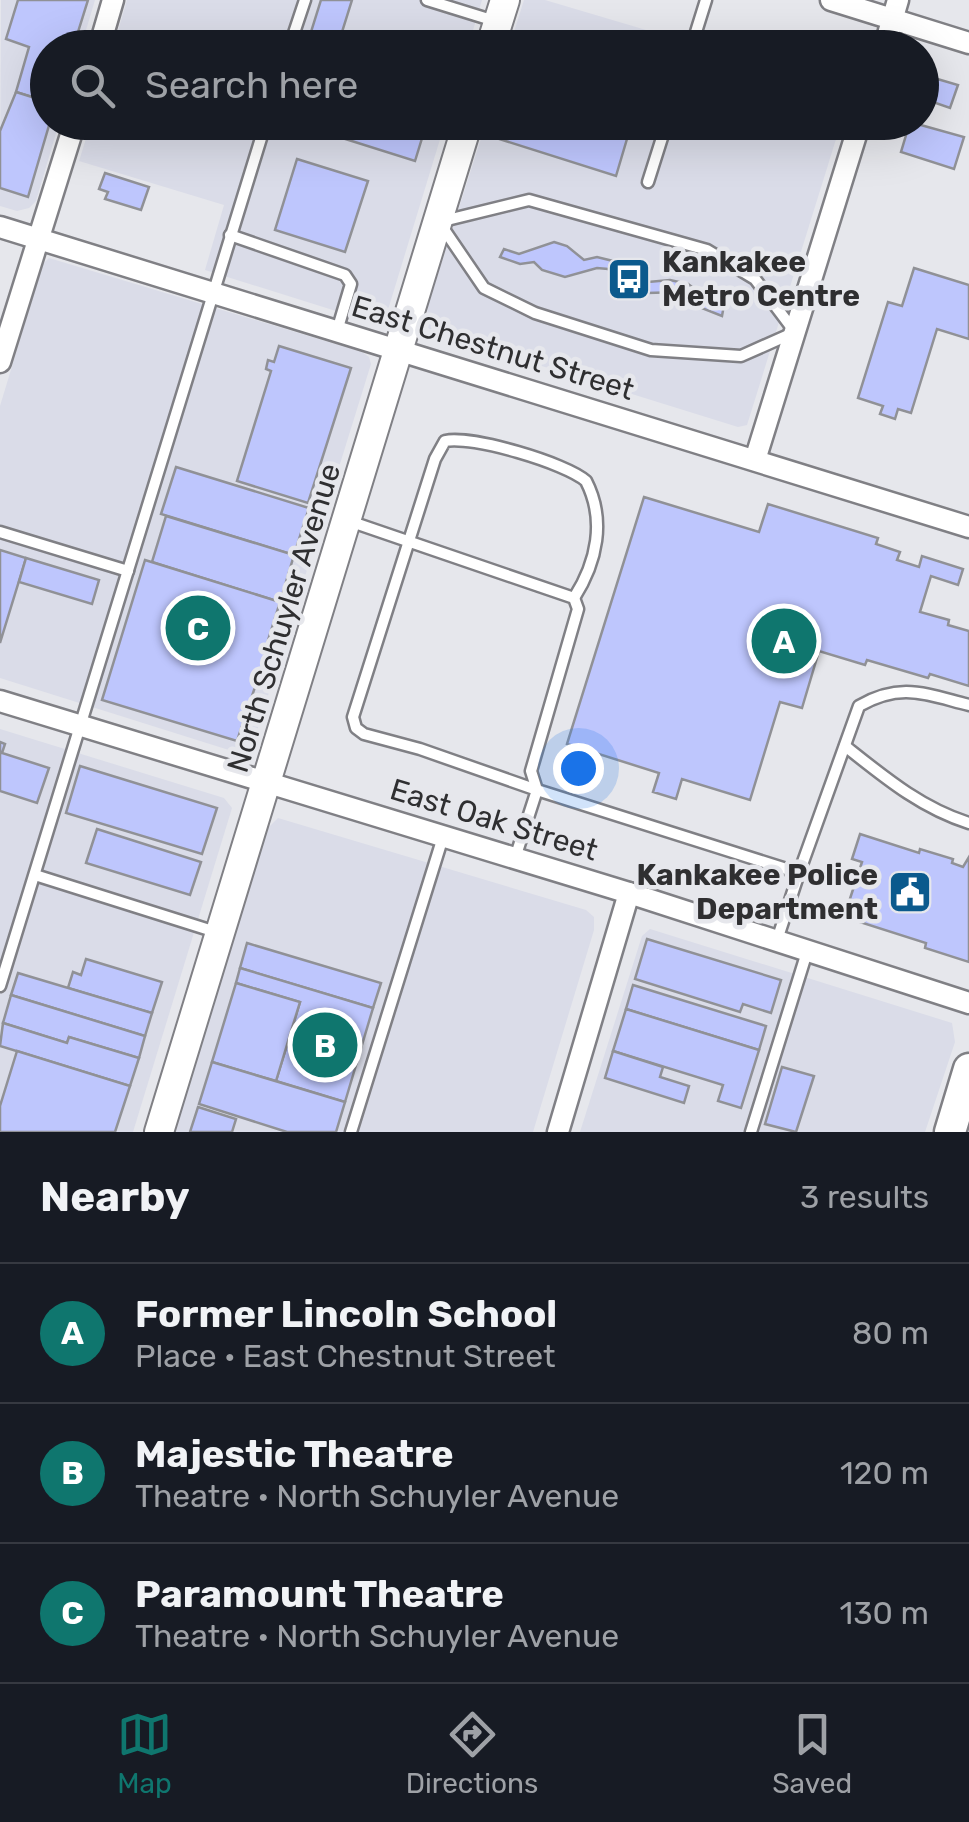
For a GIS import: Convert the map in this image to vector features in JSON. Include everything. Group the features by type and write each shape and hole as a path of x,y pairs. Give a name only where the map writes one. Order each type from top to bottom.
{"main road":[{"path":"950,1132 969,1069"}],"street":[{"path":"104,30 113,0"},
{"path":"831,0 896,9 969,42"},
{"path":"0,362 69,140"},
{"name":"North Schuyler Avenue","path":"158,1132 463,140"},
{"path":"755,460 854,140"},
{"name":"East Chestnut Street","path":"0,226 969,526"},
{"name":"East Oak Street","path":"0,701 629,893 969,1003"},
{"path":"558,1132 629,893"}],"lane":[{"path":"295,30 304,0"},
{"path":"427,0 498,23"},
{"path":"696,30 706,0"},
{"path":"0,986 260,140"},
{"path":"648,182 661,140"},
{"path":"528,200 632,226 707,250 755,279 795,332 741,356 650,350 535,313 484,288 439,222 528,200"},
{"path":"230,235 345,276 352,284 337,331"},
{"path":"574,598 585,581 592,558 598,512 586,481 559,467 467,439 445,441 435,459 353,717 356,728 364,734 799,873"},
{"path":"348,521 574,598"},
{"path":"0,532 128,571"},
{"path":"515,858 536,790 531,772 578,609 574,598"},
{"path":"777,941 859,706 882,693 916,692 969,705"},
{"path":"845,746 908,795 946,816 969,823"},
{"path":"351,1132 444,836"},
{"path":"35,875 220,933"},
{"path":"751,1132 808,951"}],"shaded area":[{"path":"1,0 95,0 86,30 30,30 30,140 54,140 36,201 17,211 0,206"},
{"path":"127,0 482,0 473,30 118,30"},
{"path":"524,0 545,0 646,30 515,30"},
{"path":"86,140 440,140 387,313 371,322 205,270 224,205 79,161"},
{"path":"481,140 836,140 747,425 738,427 432,332 426,325 428,305"},
{"path":"49,258 369,357 371,364 253,744 244,751 232,751 0,678 0,406 43,264"},
{"path":"0,729 224,798 232,808 133,1132 0,1132"},
{"path":"278,818 586,910 594,917 594,930 533,1132 175,1132 267,829"},
{"path":"650,929 952,1023 955,1042 925,1132 580,1132 642,936"}],"building":[{"path":"18,0 88,0 79,30 30,30 30,96 16,92 29,47 6,39"},
{"path":"321,0 352,0 343,30 312,30"},
{"path":"939,79 958,85 950,108 939,104"},
{"path":"16,92 30,96 30,140 45,140 28,197 0,188 0,131"},
{"path":"939,130 964,137 954,169 901,152 905,140 939,140"},
{"path":"348,140 421,140 415,161"},
{"path":"502,140 627,140 616,176"},
{"path":"297,159 368,181 345,252 275,230"},
{"path":"105,173 149,187 141,210 105,199 108,192 99,189"},
{"name":"Kankakee Metro Centre","path":"554,242 567,246 584,260 597,257 617,262 635,278 688,284 724,305 722,316 699,307 682,292 647,293 633,288 608,269 565,277 542,270 534,262 520,264 500,257 504,249 519,254"},
{"path":"914,268 969,285 969,339 937,329 911,413 898,409 895,419 880,414 883,406 858,398 888,302 902,306"},
{"path":"279,346 351,368 308,503 237,481 271,371 266,369 268,360 274,362"},
{"path":"176,467 309,508 294,555 161,514"},
{"path":"644,497 759,532 768,504 878,538 876,544 900,552 897,560 919,567 922,556 963,569 958,585 931,576 920,612 949,620 948,625 969,631 969,686 867,660 865,665 819,651 802,708 780,702 750,800 682,779 676,799 653,792 659,773 567,744"},
{"path":"166,516 294,555 280,602 152,562"},
{"path":"0,550 26,558 0,643"},
{"path":"26,558 99,580 92,604 19,582"},
{"path":"145,560 280,602 264,653 271,664 267,681 256,684 237,741 102,700"},
{"path":"0,742 5,744 2,753 49,768 37,803 0,791"},
{"path":"80,766 217,808 202,854 66,813"},
{"path":"97,829 201,862 190,895 86,863"},
{"name":"Kankakee Police Department","path":"860,834 919,853 920,849 953,859 952,863 963,867 969,857 969,962 925,948 926,943 844,917 862,862 852,859"},
{"path":"647,939 781,980 771,1013 743,1004 740,1012 635,979"},
{"path":"247,943 381,983 373,1008 240,968"},
{"path":"86,959 162,982 152,1013 68,988 73,972 81,975"},
{"path":"240,968 373,1008 345,1102 276,1081 300,1002 236,983"},
{"path":"18,973 152,1013 145,1036 11,995"},
{"path":"236,983 300,1002 276,1081 212,1062"},
{"path":"633,985 766,1026 759,1050 626,1009"},
{"path":"11,995 145,1036 139,1058 69,1037 67,1043 3,1023"},
{"path":"626,1009 759,1050 741,1108 718,1101 723,1085 613,1051"},
{"path":"3,1023 67,1043 69,1037 139,1058 130,1086 0,1046"},
{"path":"17,1051 130,1086 115,1132 0,1132 0,1106"},
{"path":"613,1051 663,1067 660,1077 689,1086 684,1103 605,1078"},
{"path":"212,1062 345,1102 336,1132 287,1132 199,1104"},
{"path":"782,1067 814,1076 796,1132 765,1124"},
{"path":"198,1107 236,1119 232,1132 190,1132"}],"place":[{"name":"Kankakee Metro Centre","path":"629,279"},
{"name":"Paramount Theatre","path":"198,628"},
{"name":"Former Lincoln School","path":"784,641"},
{"name":"Kankakee Police Department","path":"910,892"},
{"name":"Majestic Theatre","path":"325,1045"}]}
